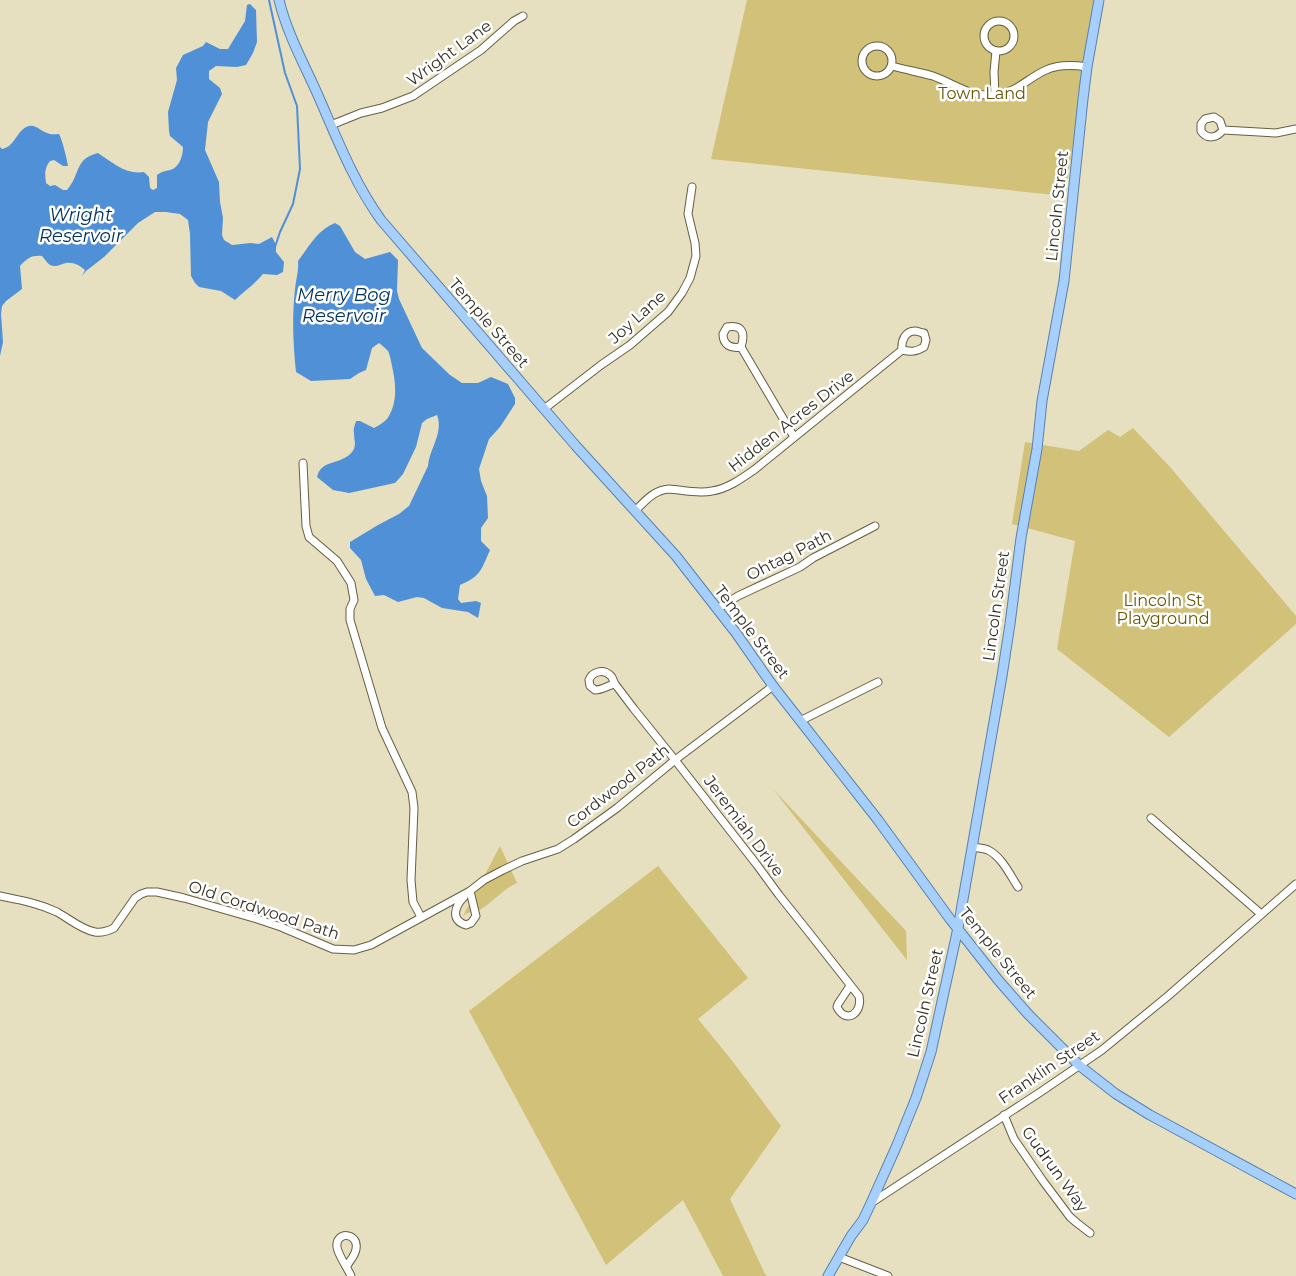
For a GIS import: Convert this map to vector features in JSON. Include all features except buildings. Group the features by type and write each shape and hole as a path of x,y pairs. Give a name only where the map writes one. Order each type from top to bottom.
{"main road":[{"name":"Temple Street","path":"279,0 289,32 354,176 369,204 576,446 676,556 736,633 773,686 878,820 990,971 1080,1066 1111,1090 1138,1108 1296,1194"},
{"name":"Lincoln Street","path":"871,1204 903,1131 922,1080 958,928 991,741 1010,624 1020,538 1064,281 1087,68 1099,0"},
{"name":"Franklin Street","path":"828,1276 871,1204"}],"street":[{"name":"Wright Lane","path":"331,125 413,96 481,50 514,21 523,16"},
{"path":"996,21 1002,21 1010,25 1014,39 1006,50 996,51 987,46 984,36 988,26 996,21"},
{"path":"875,46 885,48 893,59 892,66 884,75 874,76 869,74 863,66 863,56 870,48 875,46"},
{"path":"995,95 994,72 996,51"},
{"path":"892,66 935,77 973,93 983,95 1006,93 1046,70 1066,66 1087,68"},
{"path":"1223,130 1276,133 1296,129"},
{"name":"Joy Lane","path":"544,409 630,345 668,312 682,294 690,278 696,256 688,214 692,187"},
{"path":"740,347 794,437"},
{"name":"Hidden Acres Drive","path":"635,511 648,497 662,490 713,491 725,488 742,478 902,350"},
{"path":"303,463 306,526 310,538 337,561 351,583 354,600 350,609 350,620 382,728 412,792 414,808 411,880 413,902 421,917"},
{"name":"Ohtag Path","path":"718,609 738,596 800,566 874,526"},
{"path":"800,721 878,682"},
{"name":"Jeremiah Drive","path":"615,684 850,985"},
{"name":"Cordwood Path","path":"470,891 484,880 503,870 527,859 558,849 574,839 773,686"},
{"path":"1151,818 1261,914"},
{"path":"972,847 987,850 996,857 1018,887"},
{"name":"Franklin Street","path":"871,1204 1102,1050 1168,996 1296,884"},
{"name":"Old Cordwood Path","path":"0,896 41,905 96,933 114,928 135,898 141,894 158,892 257,919 333,949 354,950 364,948 470,891"},
{"name":"Gudrun Way","path":"1004,1115 1014,1139 1043,1181 1070,1217 1090,1233"},
{"path":"839,1257 888,1276"},
{"path":"347,1266 351,1276"}],"green space":[{"name":"Town Land","path":"747,0 1095,0 1065,196 711,159"},
{"name":"Lincoln St Playground","path":"1133,428 1170,467 1296,616 1296,624 1169,737 1057,649 1075,541 1012,524 1025,442 1079,451 1108,430 1120,437"},
{"path":"773,789 906,931 907,960"},
{"path":"500,846 517,883 507,888 486,906 463,916"},
{"path":"658,866 748,978 698,1019 781,1126 730,1199 767,1276 723,1276 683,1200 606,1265 469,1011"}],"water":[{"name":"Wright Reservoir","path":"250,4 256,10 257,42 246,65 237,67 216,66 209,71 209,79 220,88 222,94 208,122 205,150 219,182 223,218 222,235 224,240 232,245 259,244 272,237 276,245 276,252 284,262 283,272 277,275 263,274 235,300 221,291 199,287 191,276 188,220 180,214 155,212 138,223 82,276 85,270 74,263 52,266 42,256 32,257 25,261 20,266 22,289 2,306 3,342 0,356 0,147 2,149 6,148 25,128 34,126 49,134 59,134 62,140 68,166 63,166 54,160 50,161 45,174 46,183 50,186 55,185 63,190 67,190 81,163 98,153 125,170 144,172 149,177 150,188 153,190 157,188 157,175 175,167 179,162 183,147 170,136 169,131 168,112 177,80 176,68 183,55 203,46 206,42 220,49 228,49 245,21 247,5"},
{"name":"Merry Bog Reservoir","path":"335,223 340,226 355,252 365,259 390,252 398,260 397,291 399,299 422,348 450,375 462,383 478,383 491,377 508,384 515,398 515,404 500,427 489,439 479,469 487,496 488,518 481,528 481,541 490,550 480,572 472,579 460,585 458,599 461,603 476,601 481,603 478,618 468,612 442,608 424,598 417,597 398,602 384,595 375,596 366,579 361,560 350,548 350,542 399,514 409,506 428,466 439,428 437,415 422,423 416,447 403,474 395,483 349,493 333,490 317,477 323,467 343,459 354,450 356,421 374,428 387,419 391,413 395,393 389,354 379,343 372,348 366,370 350,379 311,381 296,372 293,320 298,261 318,234"}],"waterway":[{"path":"269,0 285,73 297,106 300,169 293,204 275,247"}]}
